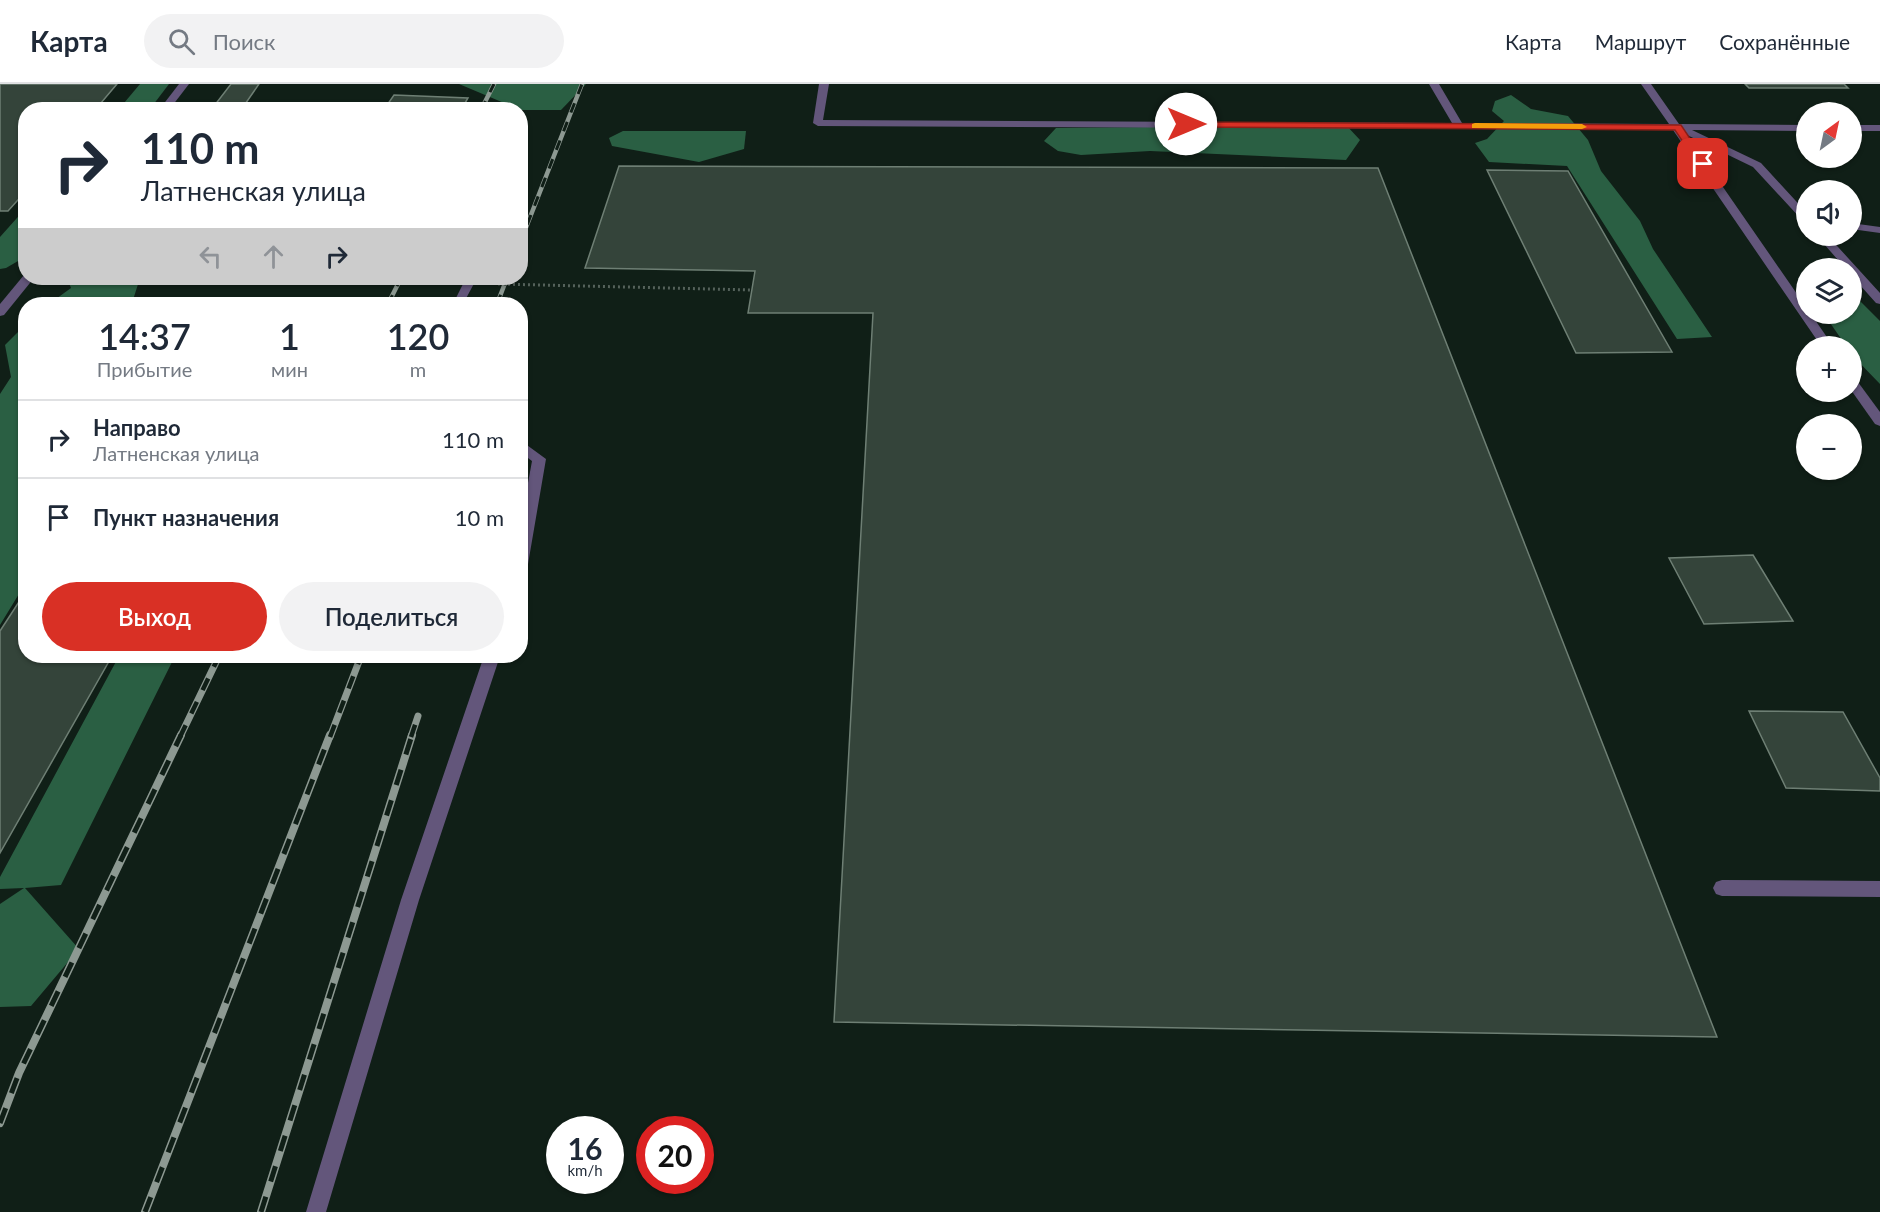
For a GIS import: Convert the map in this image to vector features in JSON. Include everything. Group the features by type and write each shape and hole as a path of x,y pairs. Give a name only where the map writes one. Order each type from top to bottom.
{"street":[{"path":"170,102 184,84"},
{"path":"824,84 818,123 1796,128"},
{"path":"1434,84 1459,126"},
{"path":"1646,84 1678,127 1820,336"},
{"path":"1678,127 1757,165 1796,207"},
{"path":"1862,128 1880,128"},
{"path":"1862,228 1880,230"},
{"path":"1830,246 1880,300"},
{"path":"0,312 22,285"},
{"path":"1862,396 1880,421"},
{"path":"528,451 539,459 528,523"},
{"path":"316,1212 410,900 490,663"},
{"path":"1722,888 1880,889"}],"path":[{"path":"528,285 752,290"}],"green space":[{"path":"140,84 169,84 155,102 125,102"},
{"path":"459,84 586,84 561,110 528,110 528,102 502,102"},
{"path":"1511,95 1531,109 1568,116 1588,140 1601,171 1640,221 1653,249 1712,337 1677,339 1567,166 1489,162 1475,143 1487,139 1504,121 1492,111 1495,101"},
{"path":"1346,125 1360,140 1346,160 1150,151 1081,155 1058,151 1044,141 1056,128"},
{"path":"623,131 746,131 744,149 699,162 612,146 609,138"},
{"path":"18,217 18,261 0,269 0,237"},
{"path":"70,285 138,285 134,297 59,297 71,288"},
{"path":"1862,303 1880,321 1880,384 1862,365 1862,336 1839,336 1831,324 1862,324"},
{"path":"18,332 18,595 0,625 0,394 11,377 5,345"},
{"path":"115,663 172,663 61,885 25,888 79,949 31,1006 0,1007 0,904 24,888 0,889 0,877"}],"building":[{"path":"0,84 117,84 102,102 18,102 18,200 8,211 0,211"},
{"path":"231,84 259,84 247,102 217,102"},
{"path":"1745,84 1844,84 1848,88 1749,88"},
{"path":"394,95 468,98 466,102 389,102"},
{"path":"619,166 1378,168 1717,1037 834,1022 873,313 748,313 755,271 585,268"},
{"path":"1487,170 1568,171 1672,352 1576,353"},
{"path":"1753,555 1793,621 1704,624 1669,558"},
{"path":"18,603 18,663 108,663 0,853 0,631"},
{"path":"1749,711 1843,712 1880,778 1880,791 1786,788"}],"railway":[{"path":"485,102 494,84"},
{"path":"528,222 582,84"},
{"path":"392,297 398,285"},
{"path":"500,297 504,285"},
{"path":"180,737 216,663"},
{"path":"330,737 358,663"},
{"path":"411,737 418,716"},
{"path":"0,1123 19,1073 181,735"},
{"path":"145,1212 330,735"},
{"path":"261,1212 412,735"}],"slow traffic":[{"path":"1475,126 1582,127"}],"route":[{"path":"1186,124 1678,127 1703,164"}]}
